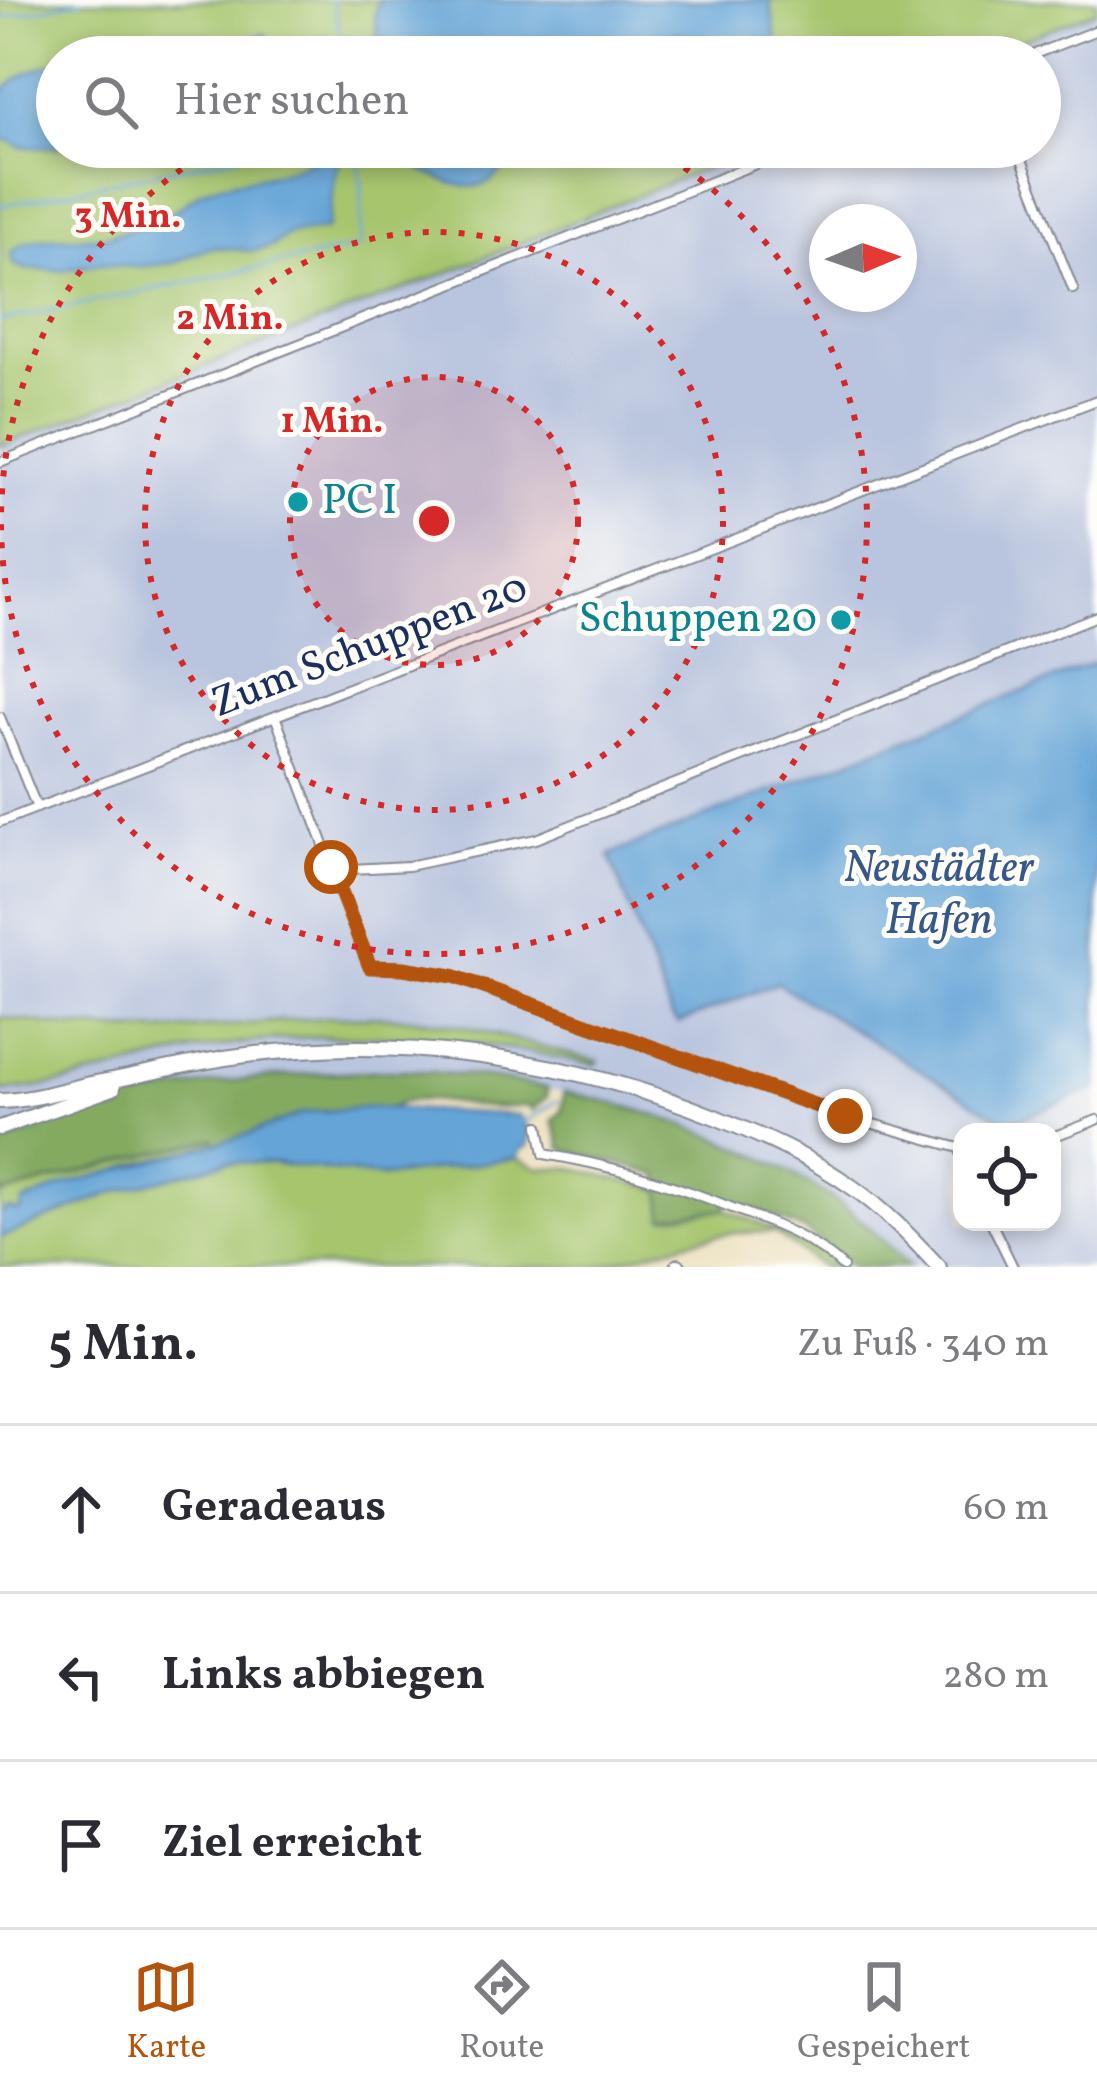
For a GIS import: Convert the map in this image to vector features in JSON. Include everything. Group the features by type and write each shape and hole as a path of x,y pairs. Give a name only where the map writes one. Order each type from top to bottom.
{"street":[{"path":"0,1101 234,1057 336,1048 488,1056 565,1069 694,1108 796,1153 854,1188 939,1267"},
{"path":"0,1125 140,1077"}],"lane":[{"path":"1061,43 1097,29"},
{"path":"0,462 746,168"},
{"path":"1025,168 1073,289"},
{"name":"Zum Schuppen 20","path":"0,822 1097,400"},
{"path":"332,870 408,866 536,839 1097,616"},
{"path":"274,716 370,967 453,976 845,1116 953,1148"},
{"path":"0,717 37,808"},
{"path":"1061,1134 1097,1120"},
{"path":"538,1126 544,1154 630,1170 776,1224 806,1238 843,1267"},
{"path":"995,1231 1013,1267"}],"shaded area":[{"path":"1097,10 1097,662 609,855 678,1022 777,983 1008,1123 1097,1088 1097,1267 910,1267 861,1220 805,1182 706,1134 605,1100 484,1077 407,1070 300,1073 146,1096 0,1146 0,446 706,168 1061,168 1061,36 1032,36"}],"green space":[{"path":"0,0 1097,0 1097,10 1032,36 36,36 36,168 706,168 0,446"},
{"path":"0,1017 146,1031 393,1017 471,1029 598,1061 595,1065 444,1040 292,1038 190,1052 72,1081 0,1091"},
{"path":"407,1070 547,1088 547,1097 532,1110 529,1106 425,1100 390,1109 304,1113 215,1144 214,1139 129,1159 0,1195 0,1146 98,1108 250,1079"},
{"path":"564,1092 681,1124 760,1157 832,1199 910,1267 851,1267 806,1231 730,1200 724,1209 664,1217 659,1175 562,1149 553,1120 562,1111"},
{"path":"214,1139 215,1144 131,1165 16,1212 0,1213 0,1195"},
{"path":"517,1158 539,1168 573,1168 661,1190 664,1217 724,1209 804,1241 838,1267 822,1267 774,1232 702,1238 597,1267 0,1267 0,1238 112,1193 225,1162 383,1177"}],"water":[{"path":"379,0 770,0 776,36 378,36"},
{"path":"36,70 36,147 22,147 0,137 1,97 22,76"},
{"path":"338,168 327,229 289,234 271,247 253,251 211,247 173,263 100,264 63,270 13,264 11,253 32,241 98,237 138,228 212,187 286,171"},
{"path":"420,168 502,168 488,182 469,186"},
{"name":"Neustädter Hafen","path":"1097,662 1097,1088 1008,1123 777,983 679,1023 672,1017 609,855"},
{"path":"372,1107 519,1115 530,1131 528,1146 517,1158 383,1177 225,1162 112,1193 0,1238 0,1213 16,1212 22,1203 67,1184 250,1134 304,1113"}],"waterway":[{"path":"0,18 82,0"},
{"path":"333,0 341,36"},
{"path":"0,206 179,168"},
{"path":"0,321 360,247 359,168"},
{"path":"523,1123 557,1101"}],"place":[{"name":"PC I","path":"298,502"},
{"name":"Schuppen 20","path":"841,620"}],"route":[{"path":"331,867 370,967 453,976 845,1116"}]}
